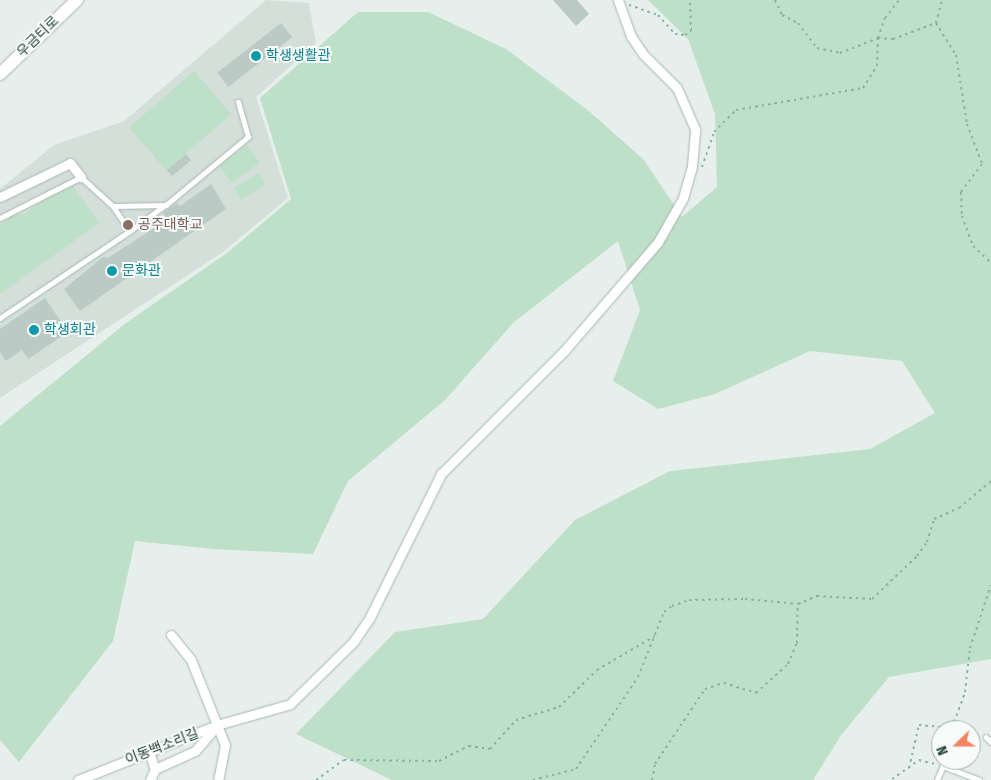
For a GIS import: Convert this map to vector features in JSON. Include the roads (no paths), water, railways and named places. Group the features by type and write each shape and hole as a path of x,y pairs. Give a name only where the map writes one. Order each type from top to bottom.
{"main road":[{"name":"우금티로","path":"0,74 77,0"}],"street":[{"name":"이동백소리길","path":"78,780 217,726 290,704 354,641 370,617 441,474 564,351 658,242 683,198 692,166 695,129 677,88 643,54 631,36 620,3"},
{"path":"0,197 70,164 81,177"},
{"path":"171,635 191,660 225,745 218,780"},
{"path":"155,769 195,751 217,726"},
{"path":"150,752 155,769 150,780"}],"lane":[{"path":"0,318 130,231 248,137 238,102"},
{"path":"0,218 81,177 113,206 130,231"},
{"path":"113,206 166,204"},
{"path":"986,737 991,742"},
{"path":"937,780 942,766 979,780"}],"place":[{"name":"학생생활관","path":"256,56"},
{"name":"공주대학교","path":"128,225"},
{"name":"문화관","path":"112,271"},
{"name":"학생회관","path":"34,330"}]}
